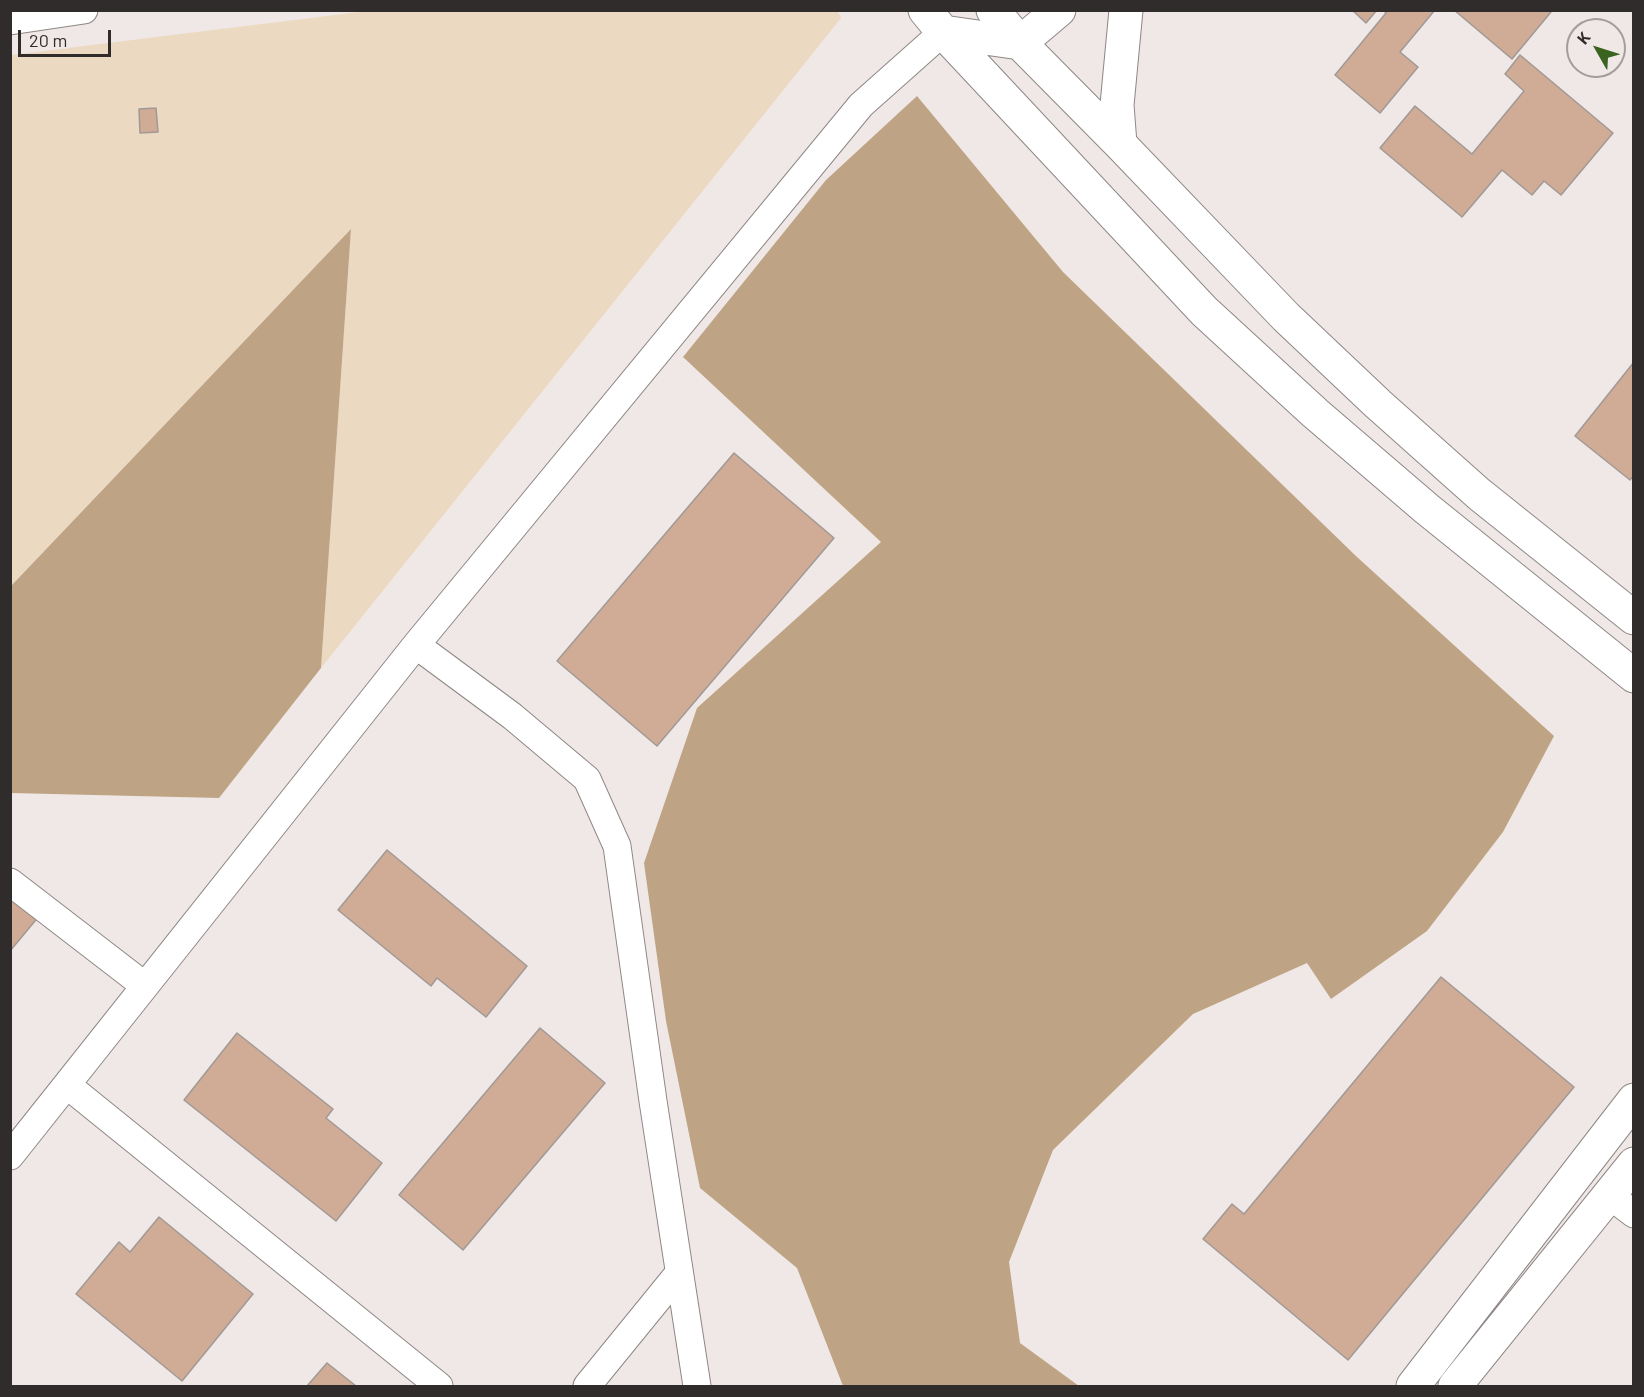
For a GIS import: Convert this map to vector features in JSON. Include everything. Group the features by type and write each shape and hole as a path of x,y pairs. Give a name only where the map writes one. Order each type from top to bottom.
{"street":[{"path":"10,21 84,10"},
{"path":"993,10 1020,43 1286,317 1378,404 1479,494 1634,618"},
{"path":"1020,43 1059,10"},
{"path":"1120,144 1117,105 1126,10"},
{"path":"944,18 1020,43"},
{"path":"10,1156 416,645 861,105 944,18"},
{"path":"944,18 1204,311 1315,413 1427,509 1634,676"},
{"path":"416,645 512,716 587,779 618,846 653,1101 698,1386"},
{"path":"10,882 145,987"},
{"path":"67,1085 439,1386"},
{"path":"1413,1386 1634,1100"},
{"path":"1455,1386 1621,1204 1634,1164"},
{"path":"587,1386 679,1273"}],"shaded area":[{"path":"375,10 838,11 841,18 321,668 351,229 11,586 11,55"},
{"path":"917,96 1063,272 1357,557 1554,736 1503,832 1427,931 1331,999 1307,963 1193,1014 1053,1150 1009,1262 1020,1343 1079,1386 843,1386 797,1268 700,1188 666,1021 644,863 697,708 881,542 683,357 826,180"},
{"path":"351,229 321,668 219,798 11,793 11,586"}],"building":[{"path":"1352,10 1377,10 1366,23"},
{"path":"1383,10 1435,10 1400,52 1418,67 1380,113 1335,75 1386,13"},
{"path":"1454,10 1549,10 1551,12 1512,59"},
{"path":"1520,55 1613,133 1561,195 1544,181 1532,195 1502,170 1462,217 1380,148 1415,106 1472,154 1524,91 1505,74"},
{"path":"156,108 158,132 140,133 139,109"},
{"path":"1634,362 1634,475 1630,480 1575,436"},
{"path":"734,453 834,538 657,746 557,661"},
{"path":"387,850 527,966 486,1017 437,978 431,986 338,910"},
{"path":"10,891 40,915 10,951"},
{"path":"1441,977 1574,1087 1348,1360 1203,1239 1232,1204 1244,1214"},
{"path":"540,1028 605,1083 463,1250 399,1195"},
{"path":"237,1033 333,1109 326,1118 382,1163 336,1221 184,1100"},
{"path":"159,1217 253,1294 182,1381 76,1294 119,1242 130,1252"},
{"path":"327,1363 356,1386 307,1386"}]}
